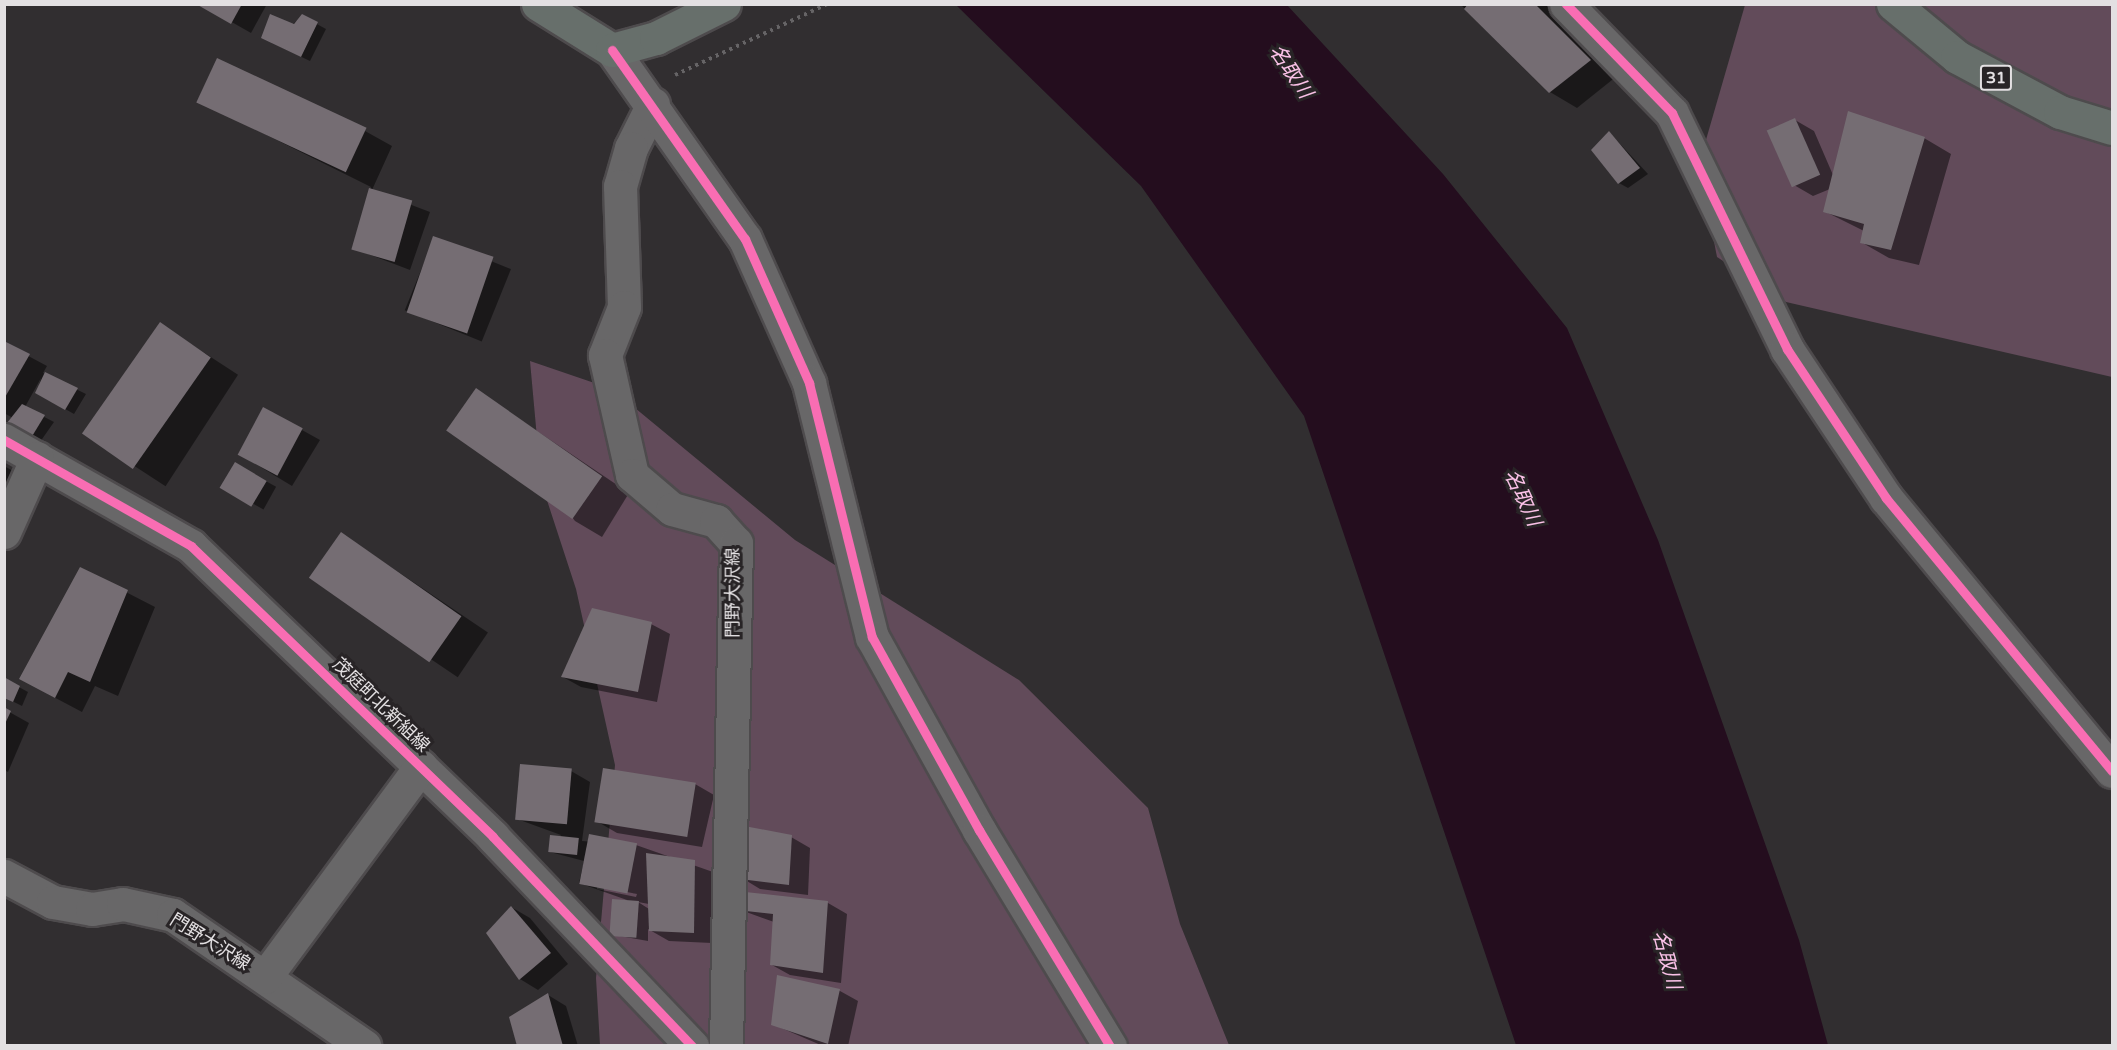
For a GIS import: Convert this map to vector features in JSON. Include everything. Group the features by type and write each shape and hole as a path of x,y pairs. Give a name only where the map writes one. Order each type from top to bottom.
{"main road":[{"path":"538,4 612,50 656,38 724,4"},
{"name":"31","path":"1893,4 1957,57 2061,112 2112,128"}],"street":[{"path":"1566,4 1672,113 1787,349 1886,498 2112,771"},
{"path":"612,50 653,104 745,239 808,383 872,637 979,830 1110,1046"},
{"name":"門野大沢線","path":"653,104 631,148 620,186 624,307 605,355 632,476 672,508 716,521 736,543 726,1046"},
{"name":"茂庭町北新組線","path":"4,440 191,546 421,766 692,1046"},
{"path":"4,531 38,459"},
{"path":"265,977 421,766"},
{"name":"門野大沢線","path":"4,876 53,902 92,909 123,904 173,915 364,1046"}],"path":[{"path":"675,75 827,4"}],"shaded area":[{"path":"1745,5 2112,5 2112,377 1786,302 1717,257 1699,164"},
{"path":"530,361 612,389 795,540 1019,680 1148,808 1180,924 1229,1045 600,1045 596,978 615,765 576,589 541,482"}],"water":[{"name":"名取川","path":"956,5 1287,5 1443,174 1567,328 1658,540 1799,940 1828,1045 1516,1045 1304,416 1141,186"}],"building":[{"path":"196,4 242,4 231,24"},
{"path":"1468,4 1535,4 1591,60 1549,93 1464,9"},
{"path":"270,14 294,24 302,14 318,22 301,57 261,38"},
{"path":"217,58 367,128 346,172 196,102"},
{"path":"1848,111 1925,137 1891,250 1860,243 1864,224 1823,212"},
{"path":"1795,118 1820,175 1792,187 1767,131"},
{"path":"1609,131 1640,168 1618,184 1591,150"},
{"path":"369,188 412,200 395,262 351,250"},
{"path":"433,236 494,257 467,333 407,313"},
{"path":"160,322 211,358 133,469 82,433"},
{"path":"4,341 30,354 4,399"},
{"path":"45,372 78,388 65,410 35,393"},
{"path":"476,388 602,476 572,519 446,431"},
{"path":"22,404 45,415 31,438 7,423"},
{"path":"263,407 303,428 277,476 238,455"},
{"path":"235,462 267,481 251,507 220,488"},
{"path":"341,532 461,616 429,662 309,578"},
{"path":"80,567 128,590 90,682 68,672 55,698 19,679"},
{"path":"592,608 652,622 638,692 561,677"},
{"path":"4,677 20,686 13,702 4,698"},
{"path":"4,707 11,711 4,726"},
{"path":"520,764 572,769 567,824 515,820"},
{"path":"603,768 696,783 687,837 594,822"},
{"path":"739,825 792,835 789,885 740,879"},
{"path":"589,834 637,843 627,893 579,884"},
{"path":"550,835 579,838 577,855 548,852"},
{"path":"646,853 695,860 694,933 649,931"},
{"path":"736,891 828,901 823,973 770,965 773,914 737,910"},
{"path":"612,899 639,901 636,938 609,936"},
{"path":"511,906 551,953 519,980 486,933"},
{"path":"777,975 840,989 828,1044 771,1025"},
{"path":"548,993 563,1046 517,1046 509,1017"}],"cycle path":[{"path":"1566,4 1672,113 1787,349 1886,498 2112,771"},
{"path":"612,50 745,239 809,383 872,637 979,830 1110,1046"},
{"path":"4,440 191,546 493,837 692,1046"}]}
